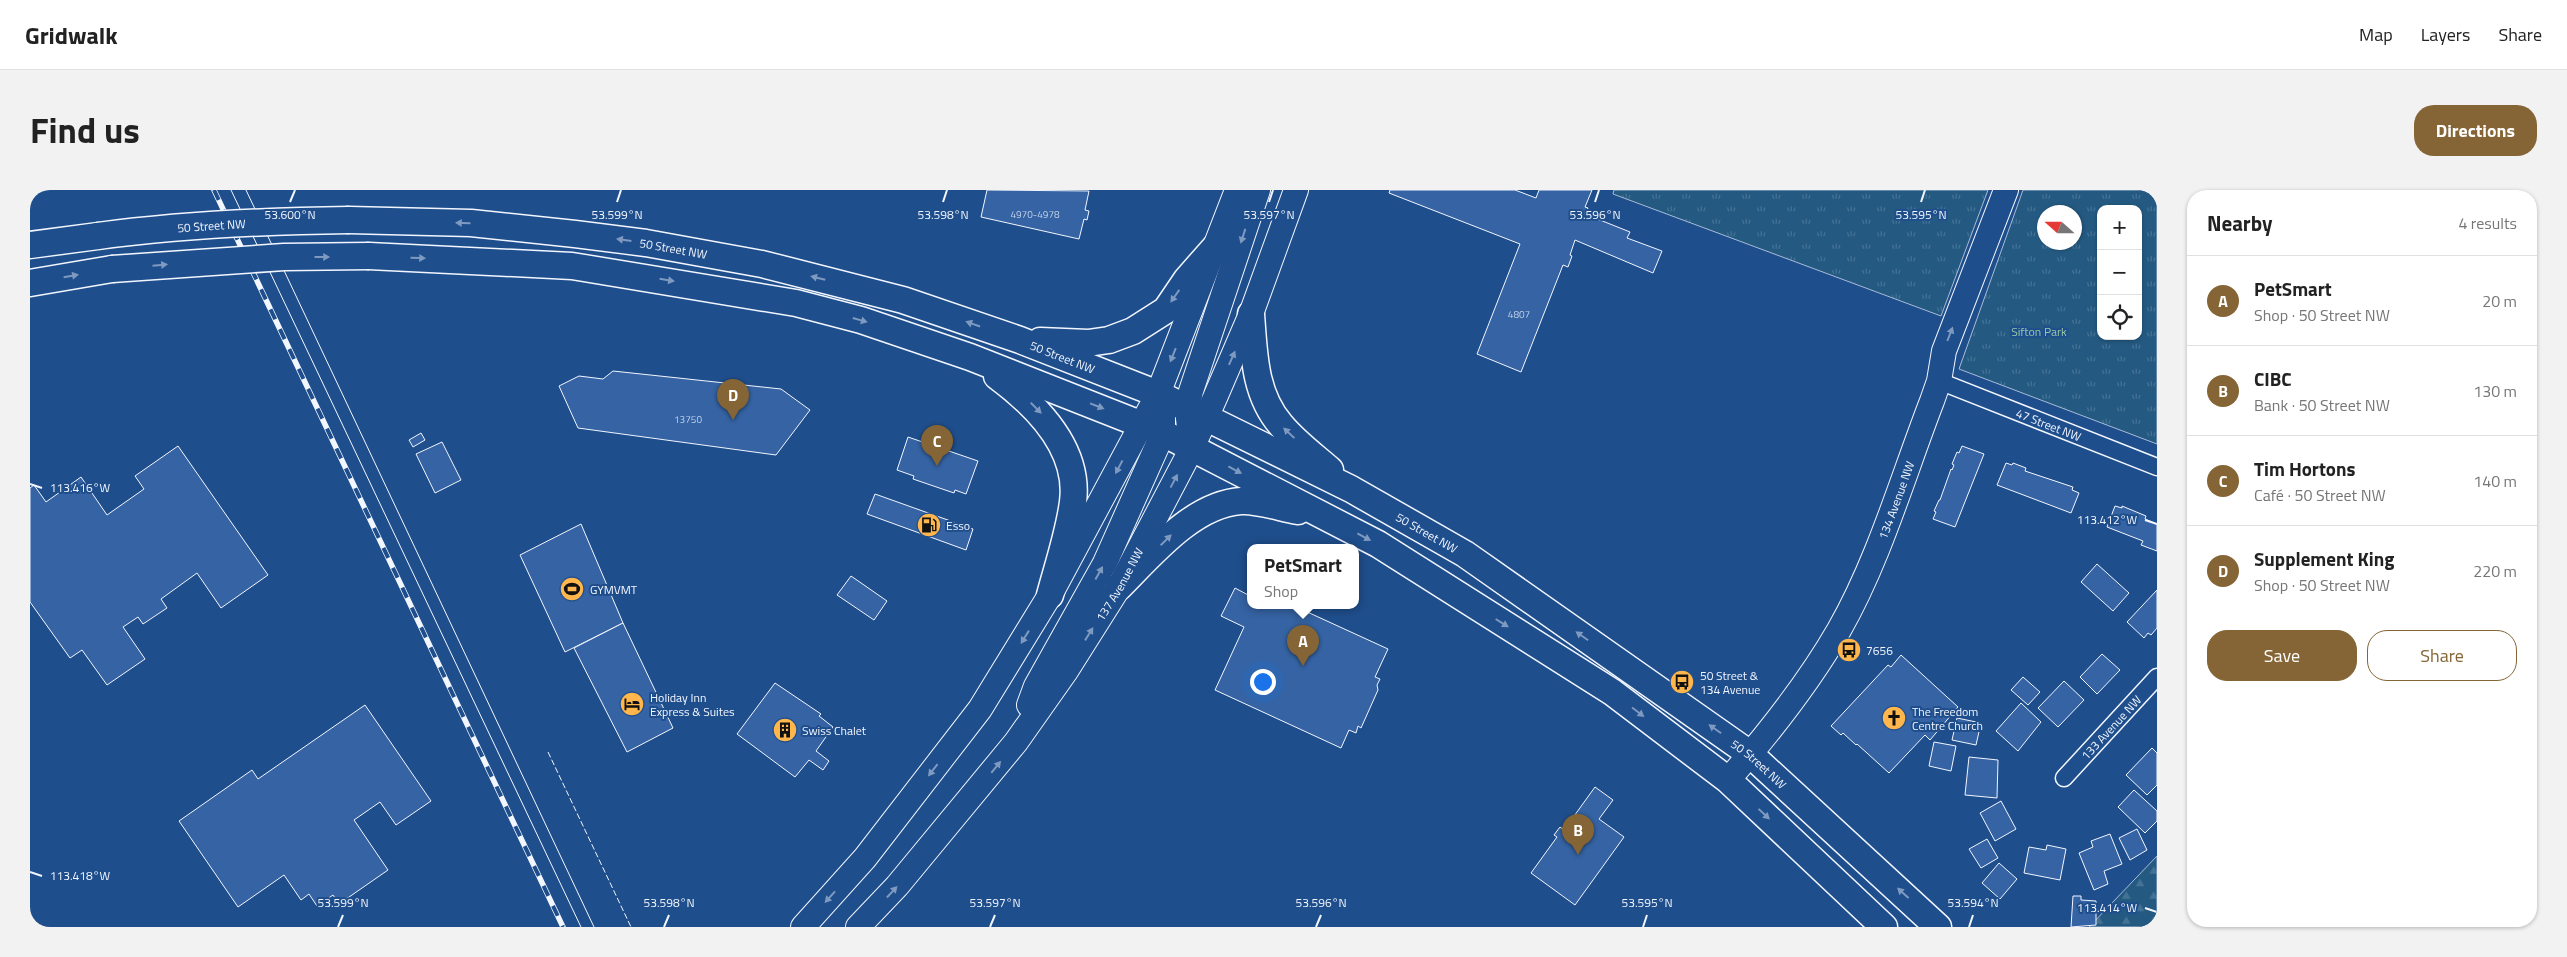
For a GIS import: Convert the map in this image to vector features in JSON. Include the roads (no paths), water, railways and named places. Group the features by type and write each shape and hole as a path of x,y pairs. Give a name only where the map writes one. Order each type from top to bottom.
{"main road":[{"path":"1016,742 1036,686 1105,564 1153,429 1158,394 1237,190"},
{"path":"1196,414 1258,190"},
{"name":"137 Avenue NW","path":"858,927 897,886 1016,742 1066,671 1119,587 1192,448 1196,414 1251,314 1296,190"},
{"name":"134 Avenue NW","path":"1728,780 1750,754 1823,656 1853,603 1871,563 1939,381 1944,351 2006,190"},
{"name":"50 Street NW","path":"30,245 161,228 282,221 349,220 471,223 637,242 720,256 903,300 1020,340 1158,394 1351,489 1465,554 1750,754 1938,927"},
{"path":"1020,340 1088,343 1109,340 1133,331 1166,310 1187,279 1217,245"},
{"path":"30,283 112,269 284,257 369,256 572,266 796,303 861,320 970,357 1153,429 1378,544 1612,692 1728,780 1884,927"},
{"path":"1251,314 1258,379 1278,420 1351,489"},
{"path":"970,357 1021,394 1043,416 1055,433 1071,471 1073,500 1050,596"},
{"path":"802,927 865,858 980,709 1153,429"},
{"path":"1119,587 1178,528 1219,506 1241,501 1321,515"}],"street":[{"name":"47 Street NW","path":"1939,381 2157,467"},
{"name":"133 Avenue NW","path":"2064,778 2157,677"}],"tram line":[{"path":"231,190 581,927"},
{"path":"246,190 594,927"}],"railway":[{"path":"214,190 563,927"}],"place":[{"name":"Supplement King","path":"733,420"},
{"name":"Tim Hortons","path":"937,466"},
{"name":"Esso","path":"929,525"},
{"name":"GYMVMT","path":"572,589"},
{"name":"7656","path":"1849,650"},
{"name":"PetSmart","path":"1303,666"},
{"name":"50 Street & 134 Avenue","path":"1682,682"},
{"name":"Holiday Inn Express & Suites","path":"632,704"},
{"name":"The Freedom Centre Church","path":"1894,718"},
{"name":"Swiss Chalet","path":"785,730"},
{"name":"CIBC","path":"1578,855"}],"park label":[{"name":"Sifton Park","path":"2039,331"}]}
